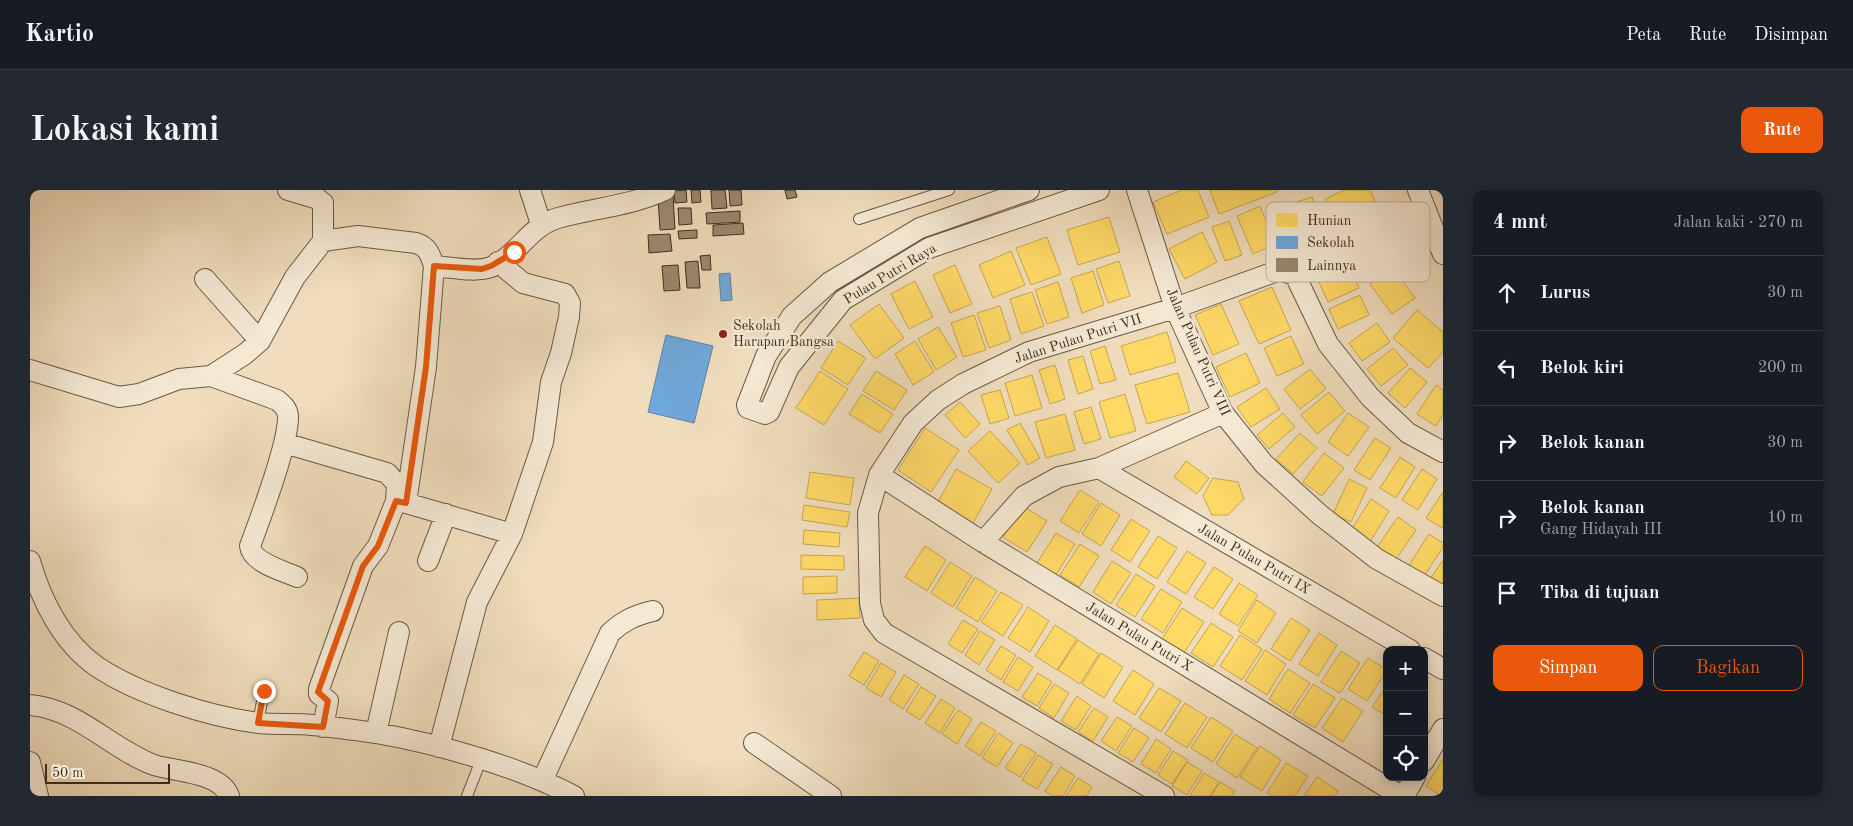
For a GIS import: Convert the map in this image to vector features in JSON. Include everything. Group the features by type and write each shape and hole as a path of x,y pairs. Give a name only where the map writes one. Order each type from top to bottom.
{"street":[{"path":"211,376 245,354 260,340 295,277 323,241 323,204 318,199 288,190"},
{"path":"530,190 541,224"},
{"path":"434,266 482,269 514,252 541,224 558,218 622,205 665,190"},
{"name":"Pulau Putri Raya","path":"1028,190 920,228 830,282 792,316 766,356 747,405 748,408 765,414 769,412 789,367 843,300 929,248 1099,190"},
{"name":"Jalan Pulau Putri VIII","path":"1137,190 1175,308 1223,413 1264,464 1319,514 1377,559 1443,596"},
{"path":"1418,190 1423,202"},
{"path":"1430,221 1443,254"},
{"path":"323,241 358,236 416,243 425,246 430,252 434,266 426,367 401,502 378,546 363,566 319,689 319,694 328,701 323,727"},
{"path":"440,747 477,602 512,534 543,442 551,382 566,334 570,303 565,294 523,283 498,262"},
{"name":"Jalan Pulau Putri VII","path":"1164,796 884,633 874,620 870,603 868,513 879,474 913,423 938,400 963,384 1030,352 1175,308 1266,275"},
{"path":"205,279 260,340"},
{"path":"830,282 843,300"},
{"name":"Jalan Pulau Putri VII","path":"1298,282 1328,344 1370,397 1408,433 1443,452"},
{"path":"30,370 119,397 139,394 179,379 211,376 277,400 286,408 288,416 284,443 250,546 250,552 258,559 297,577"},
{"path":"982,542 1024,496 1059,477 1099,468 1223,413"},
{"path":"284,443 387,473 397,484 401,502"},
{"name":"Jalan Pulau Putri IX","path":"1099,468 1403,646"},
{"name":"Jalan Pulau Putri X","path":"879,474 982,542 1403,796"},
{"path":"401,502 512,534"},
{"path":"428,560 446,514"},
{"path":"30,562 44,600 52,616 67,637 95,665 122,680 186,707 225,718 258,723 323,727 376,733 440,747 543,780 574,796"},
{"path":"543,780 610,633 622,622 638,614 653,611"},
{"path":"376,733 399,632"},
{"path":"1428,660 1443,669"},
{"path":"30,705 76,720 126,752 153,764 210,778 226,790 228,796"},
{"path":"1428,754 1443,729"},
{"path":"754,743 831,796"},
{"path":"30,762 38,796"},
{"path":"1403,796 1412,781"}],"lane":[{"path":"859,219 948,190"},
{"path":"258,723 264,691"},
{"path":"467,796 481,760"}],"building: Hunian":[{"path":"1182,190 1198,190 1209,217 1167,234 1153,202"},
{"path":"1210,190 1277,190 1277,192 1219,214"},
{"path":"1344,190 1370,190 1375,202 1326,202 1325,199"},
{"path":"1312,197 1314,202 1297,202"},
{"path":"1260,206 1266,220 1266,248 1253,254 1237,216"},
{"path":"1109,217 1120,252 1078,265 1067,230"},
{"path":"1229,221 1242,255 1225,261 1212,227"},
{"path":"1202,232 1217,262 1185,279 1169,249"},
{"path":"1047,237 1061,274 1031,285 1016,248"},
{"path":"1011,251 1025,285 993,298 979,265"},
{"path":"1119,261 1130,296 1108,303 1096,269"},
{"path":"955,265 972,304 950,313 933,275"},
{"path":"1093,271 1104,305 1082,313 1071,278"},
{"path":"915,281 933,317 909,329 891,294"},
{"path":"1058,282 1069,317 1047,324 1035,290"},
{"path":"1319,282 1356,282 1359,288 1328,302"},
{"path":"1373,282 1403,282 1415,298 1392,314 1370,284"},
{"path":"1272,287 1291,330 1259,344 1239,301"},
{"path":"1032,292 1044,326 1021,334 1010,299"},
{"path":"1360,295 1369,315 1338,329 1329,309"},
{"path":"879,304 904,338 875,359 850,325"},
{"path":"1221,304 1239,344 1213,355 1195,315"},
{"path":"1000,306 1011,340 989,348 977,313"},
{"path":"1417,310 1443,332 1443,352 1428,368 1393,338"},
{"path":"974,315 986,350 963,357 951,323"},
{"path":"1377,323 1390,342 1362,361 1349,343"},
{"path":"938,327 957,357 936,370 918,339"},
{"path":"1167,332 1176,362 1130,375 1121,346"},
{"path":"1291,336 1304,364 1277,376 1264,348"},
{"path":"838,341 866,358 848,385 821,368"},
{"path":"915,341 934,372 913,385 895,354"},
{"path":"1105,346 1116,380 1100,384 1090,351"},
{"path":"1393,348 1408,365 1381,386 1367,369"},
{"path":"1246,353 1260,383 1230,397 1216,367"},
{"path":"1083,356 1093,389 1078,394 1068,360"},
{"path":"1055,365 1065,399 1050,404 1039,370"},
{"path":"1410,368 1427,382 1405,408 1388,393"},
{"path":"1310,369 1326,389 1300,409 1284,389"},
{"path":"820,371 848,389 824,425 796,408"},
{"path":"876,371 907,390 894,410 863,391"},
{"path":"1178,373 1190,412 1147,424 1135,385"},
{"path":"1032,375 1042,408 1015,416 1005,383"},
{"path":"1436,385 1443,390 1443,415 1436,426 1417,414"},
{"path":"1266,388 1280,409 1251,427 1237,407"},
{"path":"1000,390 1009,418 990,424 981,395"},
{"path":"1329,392 1345,411 1317,434 1301,415"},
{"path":"862,394 893,414 880,433 849,414"},
{"path":"1125,394 1136,431 1110,438 1099,402"},
{"path":"960,402 980,424 965,438 945,415"},
{"path":"1091,407 1101,439 1084,444 1074,412"},
{"path":"1283,413 1295,427 1269,449 1257,435"},
{"path":"1348,413 1369,427 1348,456 1328,442"},
{"path":"1065,414 1075,450 1046,458 1035,422"},
{"path":"1020,423 1040,458 1028,465 1007,430"},
{"path":"925,428 959,450 931,492 898,470"},
{"path":"990,431 1020,463 998,483 968,451"},
{"path":"1300,433 1317,448 1293,474 1276,459"},
{"path":"1375,438 1391,448 1370,480 1354,470"},
{"path":"1324,453 1344,468 1322,496 1303,482"},
{"path":"1400,457 1415,467 1396,498 1380,488"},
{"path":"1186,461 1209,478 1197,494 1174,477"},
{"path":"956,469 992,489 973,523 937,504"},
{"path":"1422,469 1437,479 1418,510 1402,500"},
{"path":"810,472 854,478 850,505 806,498"},
{"path":"1213,478 1238,482 1244,499 1228,515 1212,515 1203,496"},
{"path":"1349,479 1367,488 1351,522 1333,514"},
{"path":"1080,490 1099,502 1079,533 1060,521"},
{"path":"1443,492 1443,526 1442,528 1426,518"},
{"path":"1371,499 1389,511 1370,542 1351,530"},
{"path":"1101,503 1120,515 1101,546 1082,534"},
{"path":"804,505 850,512 847,527 802,520"},
{"path":"1023,506 1047,521 1027,552 1003,537"},
{"path":"1398,517 1416,530 1396,559 1377,547"},
{"path":"1131,519 1150,531 1130,562 1111,550"},
{"path":"804,530 840,533 839,547 803,544"},
{"path":"1056,533 1075,544 1056,575 1037,563"},
{"path":"1429,534 1443,543 1443,547 1425,575 1409,565"},
{"path":"1158,536 1177,548 1157,579 1138,567"},
{"path":"1080,544 1099,556 1079,587 1060,575"},
{"path":"925,546 946,560 927,591 905,577"},
{"path":"1187,551 1206,563 1186,594 1167,582"},
{"path":"801,555 844,556 844,570 801,569"},
{"path":"1443,560 1443,586 1431,578"},
{"path":"1112,561 1131,573 1111,604 1093,592"},
{"path":"950,562 972,576 953,607 931,593"},
{"path":"1214,567 1233,579 1213,609 1194,597"},
{"path":"1136,574 1155,586 1135,617 1116,605"},
{"path":"837,576 837,593 803,594 803,577"},
{"path":"975,577 997,591 978,622 956,608"},
{"path":"1239,583 1258,595 1238,626 1219,614"},
{"path":"1161,589 1182,602 1163,633 1141,619"},
{"path":"1001,592 1023,605 1003,636 981,622"},
{"path":"859,598 860,618 817,620 817,600"},
{"path":"1257,600 1276,613 1257,643 1238,631"},
{"path":"1028,607 1049,621 1030,652 1008,638"},
{"path":"1182,608 1204,622 1184,653 1162,639"},
{"path":"1291,618 1310,630 1290,661 1271,649"},
{"path":"963,620 978,629 962,653 948,644"},
{"path":"1211,623 1233,637 1213,667 1191,653"},
{"path":"1055,625 1077,639 1057,670 1035,656"},
{"path":"980,631 995,640 979,665 965,655"},
{"path":"1319,633 1337,645 1318,676 1299,664"},
{"path":"1240,635 1262,649 1242,680 1220,666"},
{"path":"1078,640 1099,654 1080,684 1058,670"},
{"path":"1001,646 1016,655 1001,680 986,670"},
{"path":"1265,650 1286,664 1267,695 1245,681"},
{"path":"1341,651 1360,663 1340,693 1321,682"},
{"path":"864,652 879,661 864,685 849,676"},
{"path":"1101,653 1123,667 1104,698 1082,684"},
{"path":"1018,657 1033,667 1018,691 1003,682"},
{"path":"1368,658 1383,667 1383,676 1367,701 1348,689"},
{"path":"881,663 896,672 881,697 866,688"},
{"path":"1288,669 1310,683 1290,713 1269,699"},
{"path":"1133,670 1154,684 1135,715 1113,701"},
{"path":"1038,673 1052,682 1037,706 1022,697"},
{"path":"904,675 919,684 903,709 889,700"},
{"path":"1054,684 1069,693 1054,718 1039,708"},
{"path":"1313,684 1335,698 1315,728 1293,715"},
{"path":"921,687 936,696 920,720 906,711"},
{"path":"1159,688 1181,701 1161,732 1139,718"},
{"path":"1383,691 1383,714 1372,707"},
{"path":"1077,696 1091,706 1076,730 1061,721"},
{"path":"1342,698 1363,711 1343,742 1322,728"},
{"path":"941,699 955,708 940,733 925,723"},
{"path":"1185,703 1207,717 1187,748 1165,734"},
{"path":"1094,708 1108,717 1093,741 1078,732"},
{"path":"958,710 972,719 957,744 942,734"},
{"path":"1117,717 1132,726 1116,751 1101,741"},
{"path":"1211,717 1233,731 1213,762 1191,748"},
{"path":"981,722 996,731 980,756 965,746"},
{"path":"1134,728 1149,738 1133,762 1118,753"},
{"path":"998,733 1013,743 997,767 982,758"},
{"path":"1235,734 1257,748 1237,778 1216,764"},
{"path":"1156,739 1171,749 1156,773 1141,764"},
{"path":"1021,744 1036,753 1020,777 1005,768"},
{"path":"1260,746 1281,760 1262,791 1240,777"},
{"path":"1173,751 1188,760 1172,784 1158,775"},
{"path":"1038,755 1053,764 1037,789 1022,780"},
{"path":"1443,759 1443,796 1441,796 1426,786"},
{"path":"1187,762 1202,771 1187,795 1172,786"},
{"path":"1286,763 1308,776 1295,796 1271,796 1267,793"},
{"path":"1061,767 1075,776 1063,796 1052,796 1045,791"},
{"path":"1204,773 1219,782 1210,796 1190,796"},
{"path":"1317,777 1338,791 1335,796 1304,796"},
{"path":"1078,778 1092,787 1087,796 1066,796"},
{"path":"1220,782 1235,791 1232,796 1211,796"}],"building: Sekolah":[{"path":"730,273 732,300 721,301 719,274"},
{"path":"666,335 713,346 694,423 648,412"}],"building: Lainnya":[{"path":"686,190 687,202 675,203 674,191"},
{"path":"691,190 700,190 701,202 692,203"},
{"path":"711,190 725,190 727,208 712,209"},
{"path":"729,190 741,190 742,205 730,206"},
{"path":"785,190 795,190 797,197 787,199"},
{"path":"673,196 675,229 660,230 658,197"},
{"path":"678,208 691,208 692,224 679,225"},
{"path":"740,211 740,222 707,224 706,213"},
{"path":"743,223 744,234 713,236 713,225"},
{"path":"697,230 697,238 679,239 678,231"},
{"path":"670,234 672,251 649,253 648,235"},
{"path":"710,255 711,270 702,270 700,256"},
{"path":"698,261 700,288 687,288 685,262"},
{"path":"678,265 680,290 664,291 662,266"}],"place":[{"name":"Sekolah Harapan Bangsa","path":"723,334"}],"route":[{"path":"264,691 258,723 323,727 328,701 318,692 363,566 378,546 396,501 406,503 426,367 434,266 482,269 491,266 514,252"}]}
